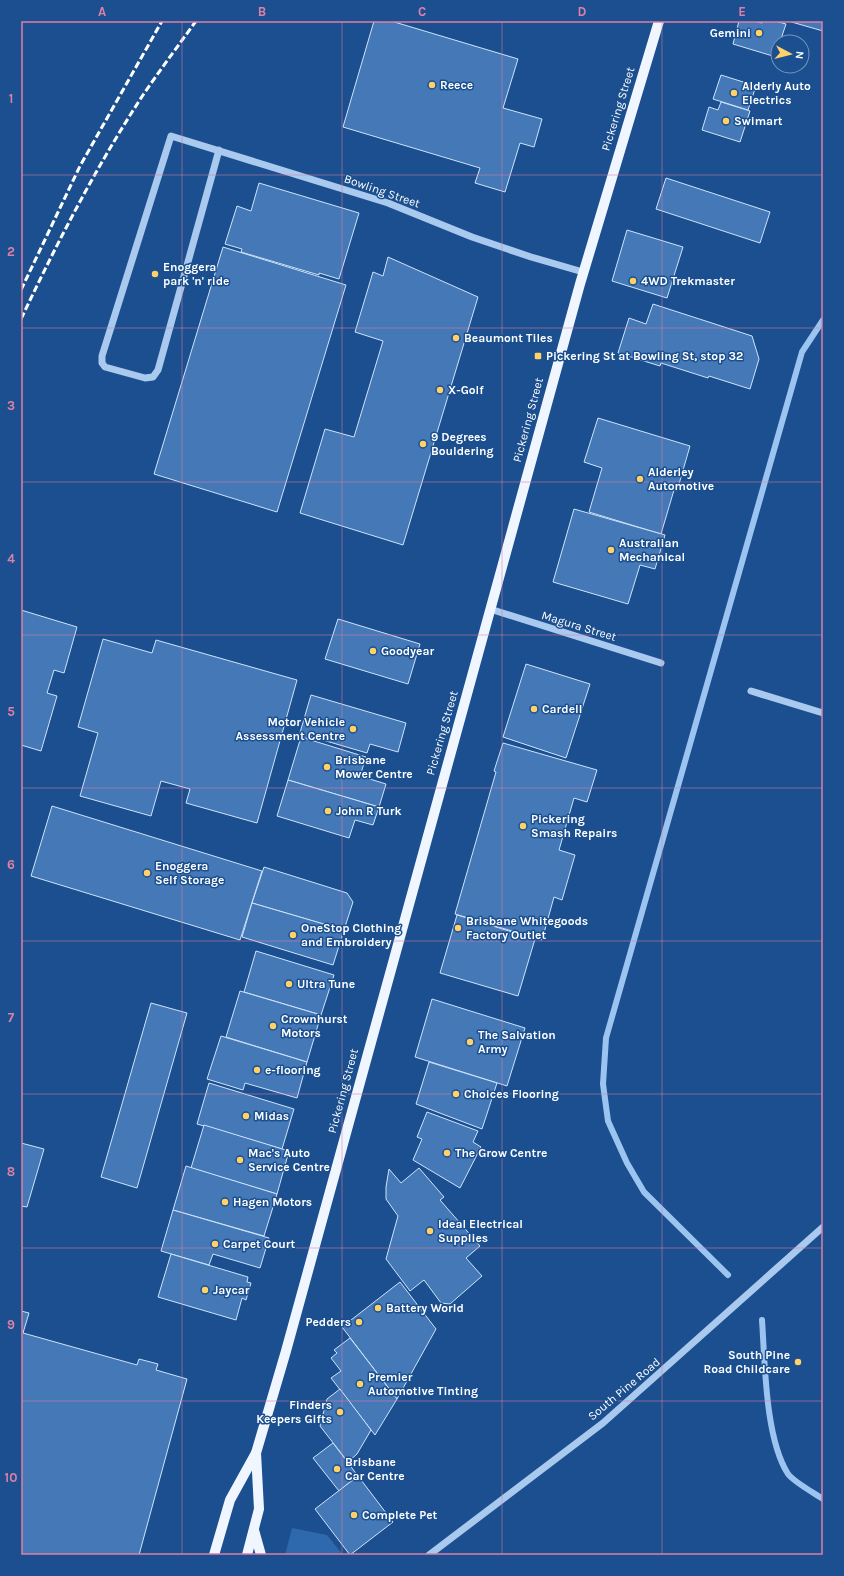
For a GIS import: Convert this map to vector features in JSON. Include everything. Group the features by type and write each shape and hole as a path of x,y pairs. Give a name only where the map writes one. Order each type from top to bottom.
{"main road":[{"name":"Pickering Street","path":"214,1555 230,1500 256,1453 286,1351 583,272 658,21"},
{"name":"Pickering Street","path":"247,1555 259,1509 256,1453"},
{"path":"254,1528 261,1555"}],"street":[{"name":"Bowling Street","path":"219,150 158,370 153,377 145,378 105,367 102,363 102,356 171,136 219,150 388,203 472,237 583,272"},
{"name":"Magura Street","path":"490,609 661,663"},
{"path":"752,691 823,713"},
{"name":"South Pine Road","path":"429,1555 603,1424 823,1227"}],"shaded area":[{"path":"292,1528 327,1535 343,1555 285,1555"}],"building":[{"name":"Reece","path":"374,21 391,21 518,59 503,108 542,119 534,147 520,143 505,192 475,183 480,168 343,127"},
{"name":"Gemini","path":"739,21 754,21 762,23 763,21 775,21 786,24 783,34 770,34 770,55 733,44"},
{"path":"788,21 823,21 823,31"},
{"name":"Alderly Auto Electrics","path":"721,75 756,86 748,110 713,99"},
{"name":"Swimart","path":"721,102 750,111 740,142 702,130 709,107 718,110"},
{"path":"666,178 770,212 760,243 656,209"},
{"path":"259,183 359,213 339,279 319,273 319,275 241,252 242,249 225,244 237,206 251,211"},
{"path":"627,230 683,247 667,298 612,281"},
{"path":"223,247 346,285 277,512 154,474"},
{"path":"388,257 478,297 403,545 300,513 325,429 354,437 383,341 355,332 373,272 383,276"},
{"path":"653,304 752,336 759,359 750,389 709,376 708,378 661,363 660,366 618,353 629,318 646,324"},
{"name":"Alderley Automotive","path":"598,418 690,446 677,491 674,490 661,534 589,512 602,468 584,462"},
{"name":"Australian Mechanical","path":"574,509 665,535 655,569 640,565 628,604 553,582"},
{"path":"21,610 77,627 64,673 54,670 47,693 57,696 41,751 21,745"},
{"name":"Goodyear","path":"338,619 420,644 408,684 325,659"},
{"path":"103,639 152,653 156,640 297,680 257,823 186,803 190,789 161,781 151,816 80,796 98,733 78,727"},
{"path":"526,664 590,684 566,758 503,737"},
{"name":"Motor Vehicle Assessment Centre","path":"311,695 406,723 398,752 370,744 367,753 309,736 308,739 299,736"},
{"name":"Brisbane Mower Centre","path":"301,737 366,757 360,776 386,784 379,807 288,780"},
{"name":"Pickering Smash Repairs","path":"503,743 597,770 587,802 574,798 559,850 575,855 562,900 554,897 542,940 455,914"},
{"name":"John R Turk","path":"288,780 379,807 373,825 355,820 349,838 277,816"},
{"name":"Enoggera Self Storage","path":"52,806 262,871 240,940 31,876"},
{"path":"264,867 347,893 353,902 344,930 252,903"},
{"name":"OneStop Clothing and Embroidery","path":"252,903 344,930 333,965 242,937"},
{"path":"457,915 535,939 518,996 440,973"},
{"name":"Ultra Tune","path":"256,951 334,975 321,1015 244,992"},
{"name":"Crownhurst Motors","path":"240,991 321,1015 307,1062 226,1037"},
{"name":"The Salvation Army","path":"432,999 525,1028 507,1086 415,1057"},
{"path":"151,1003 187,1013 137,1188 101,1177"},
{"name":"e-flooring","path":"221,1036 307,1062 297,1098 245,1083 243,1090 207,1079"},
{"name":"Choices Flooring","path":"429,1062 497,1083 482,1129 416,1104"},
{"name":"Midas","path":"209,1083 294,1109 282,1149 197,1124"},
{"name":"The Grow Centre","path":"427,1112 478,1131 473,1142 481,1147 460,1188 413,1160 422,1139 417,1137"},
{"name":"Mac's Auto Service Centre","path":"204,1125 289,1151 277,1194 191,1168"},
{"path":"21,1143 44,1149 27,1207 21,1206"},
{"name":"Hagen Motors","path":"186,1166 277,1194 264,1236 173,1210"},
{"name":"Ideal Electrical Supplies","path":"419,1168 444,1197 440,1200 480,1246 466,1258 482,1276 450,1304 441,1303 424,1280 410,1291 386,1259 398,1216 386,1199 389,1169 401,1183"},
{"name":"Carpet Court","path":"173,1210 269,1238 260,1268 213,1254 209,1265 161,1251"},
{"name":"Jaycar","path":"171,1254 248,1277 247,1282 251,1283 246,1300 242,1298 236,1320 158,1297"},
{"path":"400,1282 436,1329 397,1399 342,1327"},
{"path":"21,1311 29,1313 23,1333 137,1365 139,1359 158,1364 156,1370 187,1379 139,1555 21,1555"},
{"name":"Premier Automotive Tinting","path":"350,1338 397,1399 375,1435 331,1378 341,1371 331,1358 337,1353 334,1350"},
{"name":"Finders Keepers Gifts","path":"340,1389 371,1430 357,1454 348,1462 320,1426 327,1399"},
{"name":"Brisbane Car Centre","path":"333,1443 358,1476 339,1491 313,1458"},
{"name":"Complete Pet","path":"358,1476 393,1522 350,1555 315,1509"}],"waterway":[{"path":"728,1275 644,1192 627,1163 608,1121 603,1084 606,1038 802,352 823,320"},
{"path":"762,1320 765,1378 770,1421 780,1459 791,1477 799,1484 823,1499"}],"railway":[{"path":"21,290 80,166 162,21"},
{"path":"21,319 63,233 109,149 162,67 196,21"}],"place":[{"name":"Gemini","path":"759,33"},
{"name":"Reece","path":"432,85"},
{"name":"Alderly Auto Electrics","path":"734,93"},
{"name":"Swimart","path":"726,121"},
{"name":"Enoggera park 'n' ride","path":"155,274"},
{"name":"4WD Trekmaster","path":"633,281"},
{"name":"Beaumont Tiles","path":"456,338"},
{"name":"Pickering St at Bowling St, stop 32","path":"538,356"},
{"name":"X-Golf","path":"440,390"},
{"name":"9 Degrees Bouldering","path":"423,444"},
{"name":"Alderley Automotive","path":"640,479"},
{"name":"Australian Mechanical","path":"611,550"},
{"name":"Goodyear","path":"373,651"},
{"name":"Cardell","path":"534,709"},
{"name":"Motor Vehicle Assessment Centre","path":"353,729"},
{"name":"Brisbane Mower Centre","path":"327,767"},
{"name":"John R Turk","path":"328,811"},
{"name":"Pickering Smash Repairs","path":"523,826"},
{"name":"Enoggera Self Storage","path":"147,873"},
{"name":"Brisbane Whitegoods Factory Outlet","path":"458,928"},
{"name":"OneStop Clothing and Embroidery","path":"293,935"},
{"name":"Ultra Tune","path":"289,984"},
{"name":"Crownhurst Motors","path":"273,1026"},
{"name":"The Salvation Army","path":"470,1042"},
{"name":"e-flooring","path":"257,1070"},
{"name":"Choices Flooring","path":"456,1094"},
{"name":"Midas","path":"246,1116"},
{"name":"The Grow Centre","path":"447,1153"},
{"name":"Mac's Auto Service Centre","path":"240,1160"},
{"name":"Hagen Motors","path":"225,1202"},
{"name":"Ideal Electrical Supplies","path":"430,1231"},
{"name":"Carpet Court","path":"215,1244"},
{"name":"Jaycar","path":"205,1290"},
{"name":"Battery World","path":"378,1308"},
{"name":"Pedders","path":"359,1322"},
{"name":"South Pine Road Childcare","path":"798,1362"},
{"name":"Premier Automotive Tinting","path":"360,1384"},
{"name":"Finders Keepers Gifts","path":"340,1412"},
{"name":"Brisbane Car Centre","path":"337,1469"},
{"name":"Complete Pet","path":"354,1515"}]}
